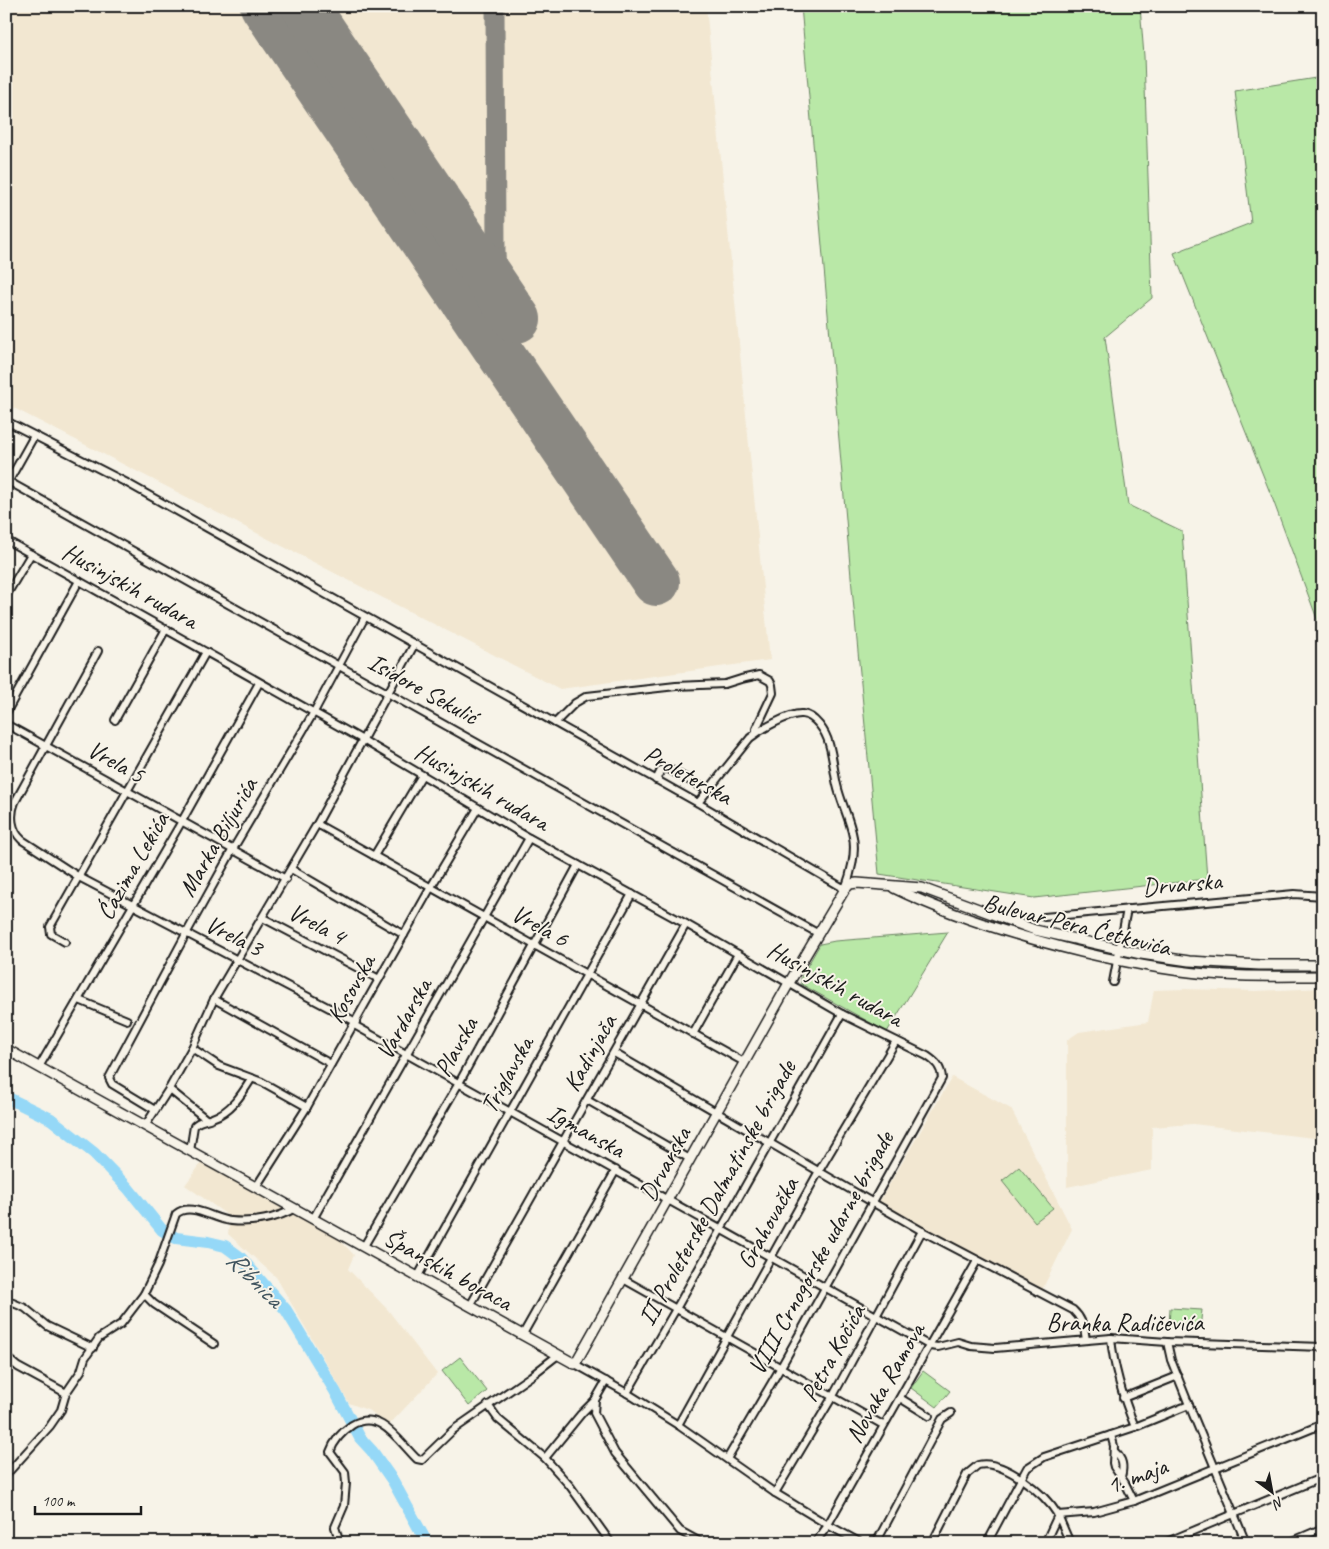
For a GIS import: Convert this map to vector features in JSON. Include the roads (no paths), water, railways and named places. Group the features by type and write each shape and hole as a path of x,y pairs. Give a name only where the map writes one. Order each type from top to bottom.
{"main road":[{"name":"Bulevar Pera Ćetkovića","path":"845,889 850,884 856,883 922,888 1035,930 1119,950 1190,961 1259,965 1323,965"},
{"name":"Bulevar Pera Ćetkovića","path":"888,885 921,901 1024,937 1117,960 1222,975 1270,977 1323,976"},
{"path":"788,983 845,889"},
{"name":"Drvarska","path":"575,1364 624,1280 788,983"},
{"name":"Španskih boraca","path":"6,1049 575,1364"}],"street":[{"name":"Proleterska","path":"6,422 127,484 698,803 845,889"},
{"path":"7,482 34,436"},
{"name":"Isidore Sekulić","path":"7,482 339,665 819,934"},
{"name":"Husinjskih rudara","path":"6,540 314,712 529,838 686,924 842,1014 927,1056 938,1065"},
{"path":"6,596 31,554"},
{"path":"6,713 79,581"},
{"name":"Marka Biljurića","path":"155,1110 112,1084 109,1078 233,849 314,712 365,617"},
{"path":"115,720 166,629"},
{"path":"144,1126 169,1089 192,1048 214,999 286,879 414,645"},
{"path":"46,746 98,651"},
{"path":"65,942 51,934 50,927 206,652"},
{"path":"555,723 575,703 587,696 676,686 725,684 759,675 770,681 773,693 756,729 756,733"},
{"name":"Ćazima Lekića","path":"39,1067 134,905 259,683"},
{"path":"698,803 756,733 784,719 801,714 816,722 823,730 830,745 837,785 853,837 853,858 845,889"},
{"name":"Vrela 5","path":"6,724 286,879"},
{"name":"Vrela 3","path":"46,746 12,810 14,831 19,838 79,877 239,960 355,1024"},
{"path":"656,780 661,770 667,768 707,790"},
{"path":"374,856 422,776"},
{"name":"Kosovska","path":"256,1186 307,1107 431,887 478,808"},
{"name":"Vrela 6","path":"317,824 744,1062"},
{"name":"Vardarska","path":"313,1219 529,838"},
{"name":"Plavska","path":"364,1246 460,1083 578,865"},
{"path":"291,869 404,935"},
{"name":"Triglavska","path":"418,1276 632,894"},
{"name":"Drvarska","path":"1044,917 1294,894 1323,896"},
{"path":"1113,982 1127,909"},
{"name":"Vrela 4","path":"263,918 379,979"},
{"name":"Kadinjača","path":"470,1306 686,924"},
{"path":"693,1034 738,954"},
{"path":"214,999 331,1064"},
{"path":"79,1000 126,1020"},
{"name":"II Proleterske Dalmatinske brigade","path":"627,1393 842,1014"},
{"name":"Igmanska","path":"355,1024 930,1346"},
{"name":"Grahovačka","path":"678,1425 819,1171 896,1041"},
{"path":"192,1048 219,1066 262,1082 307,1107"},
{"path":"614,1053 922,1231 1073,1310 1078,1314 1084,1325 1086,1340"},
{"name":"VIII Crnogorske udarne brigade","path":"727,1459 781,1367 942,1078 938,1065"},
{"path":"190,1150 194,1126 197,1122 220,1115 235,1103 252,1078"},
{"path":"169,1089 206,1119"},
{"path":"587,1100 690,1159"},
{"path":"523,1334 616,1170"},
{"path":"6,1475 50,1426 61,1410 66,1393 81,1371 85,1358 101,1336 122,1323 144,1294 158,1265 176,1214 184,1210 201,1211 228,1221 239,1222 276,1216 295,1208"},
{"name":"Petra Kočića","path":"775,1493 833,1396 922,1231"},
{"name":"Novaka Ramova","path":"815,1543 828,1525 977,1261"},
{"path":"624,1280 884,1425"},
{"path":"144,1294 154,1304 214,1344"},
{"path":"6,1300 25,1308 46,1326 93,1348"},
{"path":"1111,1338 1113,1356 1123,1398 1136,1427"},
{"name":"Branka Radičevića","path":"930,1346 938,1347 958,1342 971,1346 995,1348 1111,1338 1167,1342 1323,1346"},
{"path":"1167,1342 1189,1405 1246,1543"},
{"path":"340,1543 335,1527 344,1506 346,1483 344,1472 330,1452 344,1430 355,1423 374,1420 402,1442 418,1460 422,1460 454,1430 532,1376 558,1355"},
{"path":"6,1358 18,1367 66,1393"},
{"name":"Španskih boraca","path":"575,1364 627,1393 678,1425 775,1493 861,1543"},
{"path":"1123,1398 1178,1376"},
{"path":"545,1458 595,1400 606,1382"},
{"path":"900,1398 930,1416"},
{"path":"595,1400 594,1413 614,1453 680,1531 702,1543"},
{"path":"488,1405 498,1418 545,1458 570,1486 611,1543"},
{"path":"988,1543 1027,1468 1044,1457 1136,1427 1189,1405"},
{"path":"876,1543 942,1419 951,1413"},
{"name":"1. maja","path":"1058,1515 1094,1512 1134,1501 1323,1424"},
{"path":"1111,1435 1114,1451 1113,1463 1134,1501"},
{"path":"932,1543 965,1478 974,1468 982,1464 992,1466 1022,1479 1046,1499 1058,1515 1070,1543"},
{"path":"1164,1543 1323,1476"},
{"path":"1045,1543 1058,1515"},
{"path":"1288,1543 1323,1528"}],"waterway":[{"name":"Ribnica","path":"6,1097 51,1119 94,1153 128,1188 162,1230 176,1238 225,1246 240,1257 286,1310 335,1391 360,1438 372,1451 393,1481 427,1543"}]}
